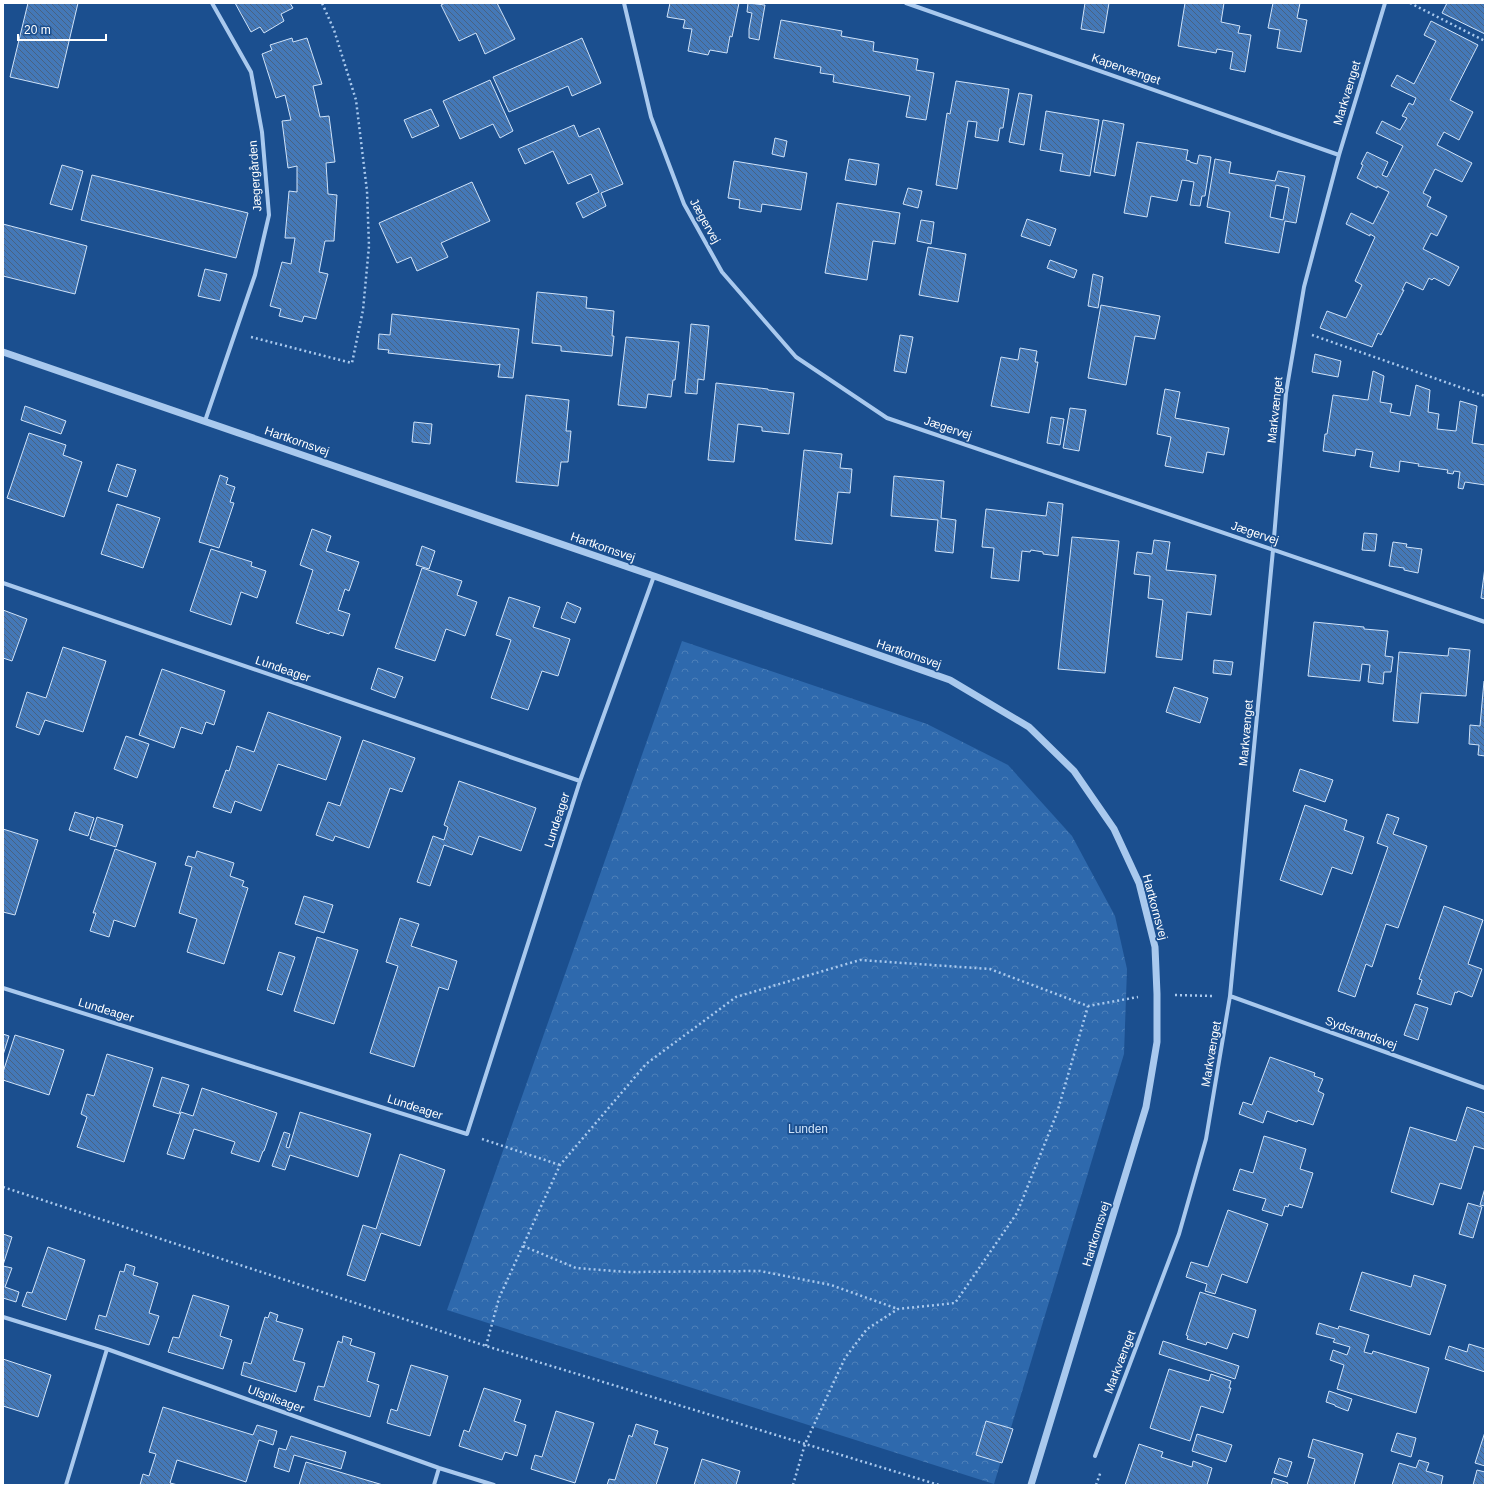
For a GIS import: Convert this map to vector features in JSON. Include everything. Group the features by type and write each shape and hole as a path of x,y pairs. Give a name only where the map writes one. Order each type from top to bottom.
{"street":[{"name":"Jægergården","path":"205,421 255,275 269,215 262,132 251,72 212,3"},
{"name":"Jægervej","path":"624,3 651,117 684,204 722,272 796,357 887,418 1485,622"},
{"name":"Kapervænget","path":"906,3 1339,155"},
{"name":"Markvænget","path":"1095,1456 1179,1234 1206,1139 1230,996 1273,550 1286,393 1304,287 1339,155 1385,3"},
{"name":"Hartkornsvej","path":"3,352 654,576 950,680 1030,727 1074,771 1114,829 1139,883 1155,947 1157,1042 1146,1107 1031,1485"},
{"name":"Lundeager","path":"3,988 467,1134 580,781 654,576"},
{"name":"Lundeager","path":"3,583 580,781"},
{"name":"Sydstrandsvej","path":"1230,996 1485,1088"},
{"name":"Ulspilsager","path":"3,1317 107,1349 439,1468 494,1485"},
{"path":"66,1485 107,1349"},
{"path":"434,1485 439,1468"}],"path":[{"path":"234,333 352,363 363,310 369,246 367,192 356,100 334,30 322,3"},
{"path":"1410,3 1485,41"},
{"path":"1297,330 1485,396"},
{"path":"486,1346 499,1298 560,1165 646,1064 736,997 860,960 990,969 1088,1006 1157,994 1230,996"},
{"path":"523,1246 576,1268 627,1272 760,1271 831,1285 898,1309 955,1303 1017,1213 1057,1113 1088,1006"},
{"path":"467,1134 560,1165"},
{"path":"3,1187 486,1346 939,1485"},
{"path":"793,1485 805,1444 845,1358 867,1329 898,1309"}],"green space":[{"name":"Lunden","path":"682,641 927,724 1008,765 1072,836 1115,916 1127,969 1124,1054 994,1484 447,1310"}],"building":[{"path":"28,3 78,3 58,88 10,77"},
{"path":"235,3 290,3 293,8 281,14 284,21 264,33 260,27 251,32"},
{"path":"445,3 497,3 515,39 485,54 476,33 459,41 441,5"},
{"path":"670,3 739,3 727,53 710,50 708,55 688,51 692,29 683,28 685,20 667,17"},
{"path":"748,3 765,5 759,40 749,38 752,13 747,12"},
{"path":"1085,3 1109,3 1104,33 1081,29"},
{"path":"1185,3 1224,3 1221,22 1240,26 1238,33 1251,35 1245,72 1230,69 1233,52 1217,49 1216,53 1178,46"},
{"path":"1273,3 1300,3 1297,18 1307,20 1301,52 1277,48 1280,30 1268,28"},
{"path":"1447,3 1485,3 1485,34 1442,13"},
{"path":"781,20 842,31 841,36 874,42 873,51 918,59 916,70 934,73 926,120 906,117 910,96 833,82 834,75 820,73 821,67 774,58"},
{"path":"1431,21 1478,45 1450,100 1473,112 1459,140 1444,132 1437,145 1472,163 1462,182 1435,169 1423,193 1431,197 1427,206 1447,216 1437,236 1431,233 1423,249 1459,267 1449,286 1434,278 1432,280 1429,278 1423,290 1406,282 1402,290 1404,290 1381,335 1378,333 1372,347 1320,328 1327,311 1346,318 1362,285 1355,281 1375,237 1346,224 1351,213 1373,224 1389,192 1357,178 1363,165 1361,164 1367,152 1388,162 1382,175 1387,177 1403,146 1376,133 1382,121 1400,130 1407,118 1402,116 1409,103 1413,105 1416,98 1391,86 1397,75 1414,84 1436,41 1424,35"},
{"path":"292,38 293,42 307,38 322,84 313,86 320,117 329,116 335,162 326,163 328,194 337,195 334,241 325,241 319,272 328,274 316,319 304,316 302,322 279,316 281,309 270,306 282,262 291,264 295,238 285,238 289,191 297,192 297,166 288,168 282,121 291,120 285,95 276,98 262,54 272,50 270,45"},
{"path":"582,38 601,83 572,96 568,86 509,112 493,77"},
{"path":"490,80 513,131 500,138 493,124 460,139 443,101"},
{"path":"956,81 1009,89 1003,128 1000,128 998,141 975,137 977,122 968,121 957,189 936,185 947,113 950,114"},
{"path":"1019,93 1032,95 1024,145 1009,142"},
{"path":"431,109 439,126 412,138 404,120"},
{"path":"1046,111 1099,120 1090,176 1060,171 1063,154 1040,150"},
{"path":"1103,120 1124,124 1115,176 1094,172"},
{"path":"574,125 579,137 599,128 623,184 601,193 606,206 583,218 576,203 599,192 591,174 568,184 553,151 525,164 518,149"},
{"path":"775,138 787,141 784,157 772,154"},
{"path":"1137,142 1188,150 1186,160 1197,164 1199,155 1211,157 1205,196 1202,196 1200,206 1190,205 1194,182 1182,180 1177,201 1151,196 1147,217 1124,213"},
{"path":"849,159 879,164 876,185 845,180"},
{"path":"1215,159 1231,162 1229,173 1275,181 1278,171 1305,176 1296,223 1285,221 1279,253 1225,243 1230,212 1207,207","holes":["1276,185 1289,188 1283,220 1270,217"]},
{"path":"734,161 807,173 801,210 762,204 761,212 739,208 740,200 728,198"},
{"path":"62,165 83,171 72,210 50,204"},
{"path":"92,175 248,213 236,258 81,220"},
{"path":"472,182 490,221 441,243 448,257 417,271 411,257 397,263 379,223"},
{"path":"908,188 922,191 918,208 903,204"},
{"path":"837,203 900,213 895,244 873,241 867,280 825,273"},
{"path":"1027,219 1056,229 1050,246 1021,236"},
{"path":"921,220 934,222 931,244 917,241"},
{"path":"3,224 87,246 75,294 3,276"},
{"path":"928,247 966,254 958,302 919,295"},
{"path":"1050,260 1077,270 1074,278 1047,268"},
{"path":"205,269 227,274 220,301 198,296"},
{"path":"1093,274 1103,277 1098,308 1088,306"},
{"path":"537,292 587,297 586,308 614,311 612,356 561,351 561,346 532,343"},
{"path":"1101,305 1160,316 1155,339 1135,336 1126,385 1088,378"},
{"path":"392,314 519,329 513,378 498,377 500,364 497,365 388,353 389,350 378,349 379,334 390,335"},
{"path":"691,324 709,326 704,380 698,379 697,394 685,393"},
{"path":"900,335 913,337 906,373 894,371"},
{"path":"626,337 679,342 675,380 673,380 671,397 648,394 646,408 618,405"},
{"path":"1020,348 1037,351 1035,362 1038,362 1029,413 991,406 1001,357 1018,360"},
{"path":"1315,354 1341,361 1338,377 1312,372"},
{"path":"1373,371 1384,376 1380,402 1392,404 1390,412 1410,416 1416,385 1430,390 1428,412 1439,414 1437,429 1456,431 1460,401 1477,406 1472,443 1485,445 1485,485 1465,482 1463,489 1458,488 1460,472 1454,471 1453,474 1447,473 1448,470 1418,466 1419,464 1400,461 1399,472 1370,467 1373,452 1356,449 1355,456 1323,451 1333,395 1368,400"},
{"path":"716,383 794,393 789,434 762,431 762,427 738,424 734,462 708,460"},
{"path":"1165,389 1180,392 1175,418 1229,428 1224,455 1207,452 1203,473 1165,466 1171,437 1157,434"},
{"path":"526,395 569,400 566,431 571,431 568,462 561,462 558,486 516,482"},
{"path":"25,406 66,421 61,434 21,420"},
{"path":"1070,408 1086,410 1079,451 1063,448"},
{"path":"1051,417 1064,419 1060,445 1047,443"},
{"path":"414,422 432,424 430,444 412,442"},
{"path":"29,433 66,445 63,455 82,462 64,517 7,498"},
{"path":"804,450 842,454 840,468 852,469 850,493 838,492 832,544 795,540"},
{"path":"117,464 136,470 127,497 108,491"},
{"path":"220,475 228,478 226,484 235,487 230,502 234,503 219,548 199,542"},
{"path":"894,476 944,481 941,518 956,520 953,553 935,551 938,520 891,516"},
{"path":"1048,502 1063,504 1058,556 1043,554 1043,552 1031,550 1030,552 1022,551 1019,581 991,578 994,548 982,547 986,509 1046,516"},
{"path":"117,504 160,518 143,568 101,554"},
{"path":"312,529 331,536 326,551 359,562 349,591 345,589 338,610 350,614 343,636 330,632 329,634 296,623 313,570 300,565"},
{"path":"1364,533 1377,534 1375,551 1362,550"},
{"path":"1072,537 1119,541 1105,673 1058,669"},
{"path":"1154,540 1170,542 1166,570 1216,575 1211,615 1187,612 1182,660 1156,657 1163,600 1148,598 1150,576 1134,574 1137,552 1152,554"},
{"path":"1393,542 1407,544 1406,547 1422,549 1418,573 1404,570 1404,568 1389,566"},
{"path":"422,546 435,551 429,569 416,565"},
{"path":"211,549 252,562 251,566 266,571 257,598 241,592 231,625 190,611"},
{"path":"1485,567 1485,599 1481,598"},
{"path":"422,568 462,581 457,595 477,602 465,636 446,629 435,661 395,648"},
{"path":"509,597 540,607 533,627 570,639 558,676 542,671 528,710 491,698 511,640 496,635"},
{"path":"567,602 581,608 575,623 561,618"},
{"path":"3,610 27,619 12,661 3,658"},
{"path":"1314,622 1388,631 1385,656 1393,657 1391,672 1384,672 1383,684 1368,682 1370,665 1362,664 1360,681 1308,676"},
{"path":"63,647 106,661 83,732 45,720 39,735 16,727 27,692 46,698"},
{"path":"1449,648 1470,650 1466,696 1421,693 1418,723 1393,721 1399,652 1448,656"},
{"path":"1214,660 1233,662 1231,675 1213,673"},
{"path":"378,668 403,677 395,698 371,689"},
{"path":"162,669 225,691 214,725 206,722 202,734 181,727 174,748 139,735"},
{"path":"1484,681 1485,756 1478,755 1479,745 1469,744 1470,725 1480,726"},
{"path":"1174,687 1208,698 1200,723 1166,712"},
{"path":"268,712 341,737 326,780 278,764 261,811 235,801 231,813 213,807 226,770 229,771 237,746 254,752"},
{"path":"126,736 149,744 137,778 114,769"},
{"path":"363,740 415,758 402,792 390,788 369,848 335,836 333,841 316,835 328,802 340,806"},
{"path":"1300,769 1333,780 1325,802 1293,791"},
{"path":"459,781 536,808 521,851 479,836 472,855 444,845 430,886 417,882 433,836 444,840 448,827 444,825"},
{"path":"1305,805 1347,820 1344,830 1364,837 1352,874 1332,867 1322,895 1280,880"},
{"path":"75,812 94,818 88,836 69,830"},
{"path":"1387,814 1399,818 1393,834 1427,846 1398,928 1386,924 1372,967 1366,964 1355,997 1338,991 1388,847 1377,843"},
{"path":"97,817 123,825 116,847 90,839"},
{"path":"3,829 38,840 15,915 3,912"},
{"path":"115,849 156,863 135,927 114,920 109,937 90,931 96,913 93,913"},
{"path":"197,851 234,863 230,876 244,881 242,886 248,888 224,964 187,952 197,919 179,913 192,867 185,865 188,856 195,858"},
{"path":"304,896 333,905 324,933 295,924"},
{"path":"1444,906 1483,920 1468,964 1482,969 1472,997 1458,991 1457,993 1455,992 1451,1005 1417,994 1422,980 1419,979"},
{"path":"400,918 419,924 411,946 457,961 448,990 439,987 414,1067 370,1053 398,966 386,962"},
{"path":"317,937 358,950 334,1024 294,1011"},
{"path":"279,952 295,957 282,995 267,990"},
{"path":"1415,1004 1428,1008 1418,1040 1404,1035"},
{"path":"3,1034 9,1036 3,1055"},
{"path":"15,1035 64,1050 49,1095 3,1080 3,1072"},
{"path":"107,1054 153,1068 124,1162 77,1147 87,1117 81,1114 87,1094 94,1096"},
{"path":"1270,1057 1315,1073 1314,1076 1323,1079 1318,1091 1324,1094 1313,1125 1298,1120 1297,1122 1267,1111 1263,1123 1239,1114 1243,1102 1252,1105"},
{"path":"162,1077 189,1085 179,1114 153,1106"},
{"path":"202,1088 277,1113 259,1162 231,1153 235,1142 194,1129 184,1159 167,1154 181,1112 193,1116"},
{"path":"1467,1107 1485,1113 1485,1146 1484,1149 1474,1146 1461,1189 1440,1183 1433,1205 1391,1192 1410,1127 1456,1141"},
{"path":"300,1112 371,1134 358,1177 290,1155 285,1170 272,1166 284,1132 290,1134 286,1147 289,1148"},
{"path":"1264,1136 1306,1149 1300,1169 1313,1173 1302,1208 1289,1204 1288,1207 1285,1206 1282,1216 1262,1210 1266,1199 1233,1190 1240,1169 1253,1173"},
{"path":"400,1154 445,1170 420,1246 381,1233 365,1281 347,1275 363,1225 376,1229"},
{"path":"1485,1188 1485,1206 1480,1205"},
{"path":"1468,1203 1482,1207 1473,1238 1459,1234"},
{"path":"1228,1210 1268,1224 1247,1283 1222,1274 1215,1294 1205,1291 1207,1284 1186,1277 1191,1262 1208,1267"},
{"path":"3,1234 12,1237 3,1265"},
{"path":"48,1247 85,1260 66,1320 22,1306 27,1292 32,1293"},
{"path":"126,1264 135,1267 133,1275 158,1283 149,1313 159,1316 149,1345 95,1329 99,1315 106,1317 120,1271 124,1272"},
{"path":"3,1266 12,1268 5,1287 19,1292 16,1302 3,1298"},
{"path":"1362,1272 1411,1287 1414,1275 1446,1285 1430,1335 1350,1310"},
{"path":"1200,1292 1256,1310 1248,1338 1233,1333 1227,1349 1207,1342 1206,1345 1187,1339 1188,1336 1186,1335"},
{"path":"193,1295 229,1306 220,1336 232,1340 223,1369 168,1352 173,1337 179,1338"},
{"path":"270,1312 278,1315 276,1321 303,1329 293,1360 305,1363 296,1392 241,1375 244,1362 251,1364 265,1317 268,1318"},
{"path":"1319,1323 1338,1329 1339,1326 1369,1335 1364,1352 1372,1354 1373,1351 1429,1368 1416,1413 1337,1389 1344,1365 1330,1360 1333,1350 1347,1355 1350,1347 1333,1342 1335,1339 1316,1334"},
{"path":"343,1336 352,1339 350,1345 375,1353 367,1381 379,1385 370,1417 314,1400 318,1386 324,1387 338,1341 342,1343"},
{"path":"1163,1341 1239,1366 1235,1379 1159,1354"},
{"path":"1469,1344 1485,1349 1485,1372 1445,1359 1449,1346 1467,1352"},
{"path":"3,1359 51,1375 38,1417 3,1406"},
{"path":"411,1365 448,1376 430,1436 387,1423 391,1409 397,1411"},
{"path":"1169,1369 1209,1381 1211,1374 1231,1381 1229,1388 1231,1388 1223,1413 1201,1406 1190,1441 1150,1428"},
{"path":"484,1388 521,1400 514,1421 526,1425 517,1456 505,1452 502,1460 459,1446 464,1430 469,1432"},
{"path":"1329,1391 1352,1399 1348,1411 1326,1402"},
{"path":"163,1407 253,1435 257,1425 277,1431 273,1445 259,1440 246,1482 177,1460 170,1483 178,1485 140,1485 143,1474 149,1476 156,1454 149,1452"},
{"path":"556,1411 594,1423 575,1483 531,1469 535,1455 542,1457"},
{"path":"986,1421 1013,1429 1002,1463 976,1455"},
{"path":"636,1424 658,1431 654,1444 668,1448 656,1485 607,1485 609,1479 615,1480 629,1435 632,1437"},
{"path":"1485,1432 1485,1466 1475,1463"},
{"path":"1397,1433 1416,1438 1411,1457 1391,1451"},
{"path":"1197,1434 1232,1445 1226,1462 1192,1451"},
{"path":"291,1436 346,1452 341,1469 294,1455 289,1472 274,1467 279,1448 286,1450"},
{"path":"1313,1439 1363,1454 1354,1485 1307,1485 1315,1459 1308,1457"},
{"path":"1139,1444 1163,1452 1161,1457 1192,1467 1193,1461 1212,1468 1207,1485 1125,1485"},
{"path":"1279,1458 1292,1462 1287,1477 1274,1473"},
{"path":"702,1459 740,1471 736,1485 694,1485"},
{"path":"1419,1460 1429,1463 1426,1471 1443,1476 1441,1485 1392,1485 1399,1463 1416,1468"},
{"path":"306,1462 383,1485 299,1485"},
{"path":"1477,1470 1485,1472 1485,1485 1473,1485"},
{"path":"1273,1478 1288,1483 1287,1485 1271,1485"}]}
